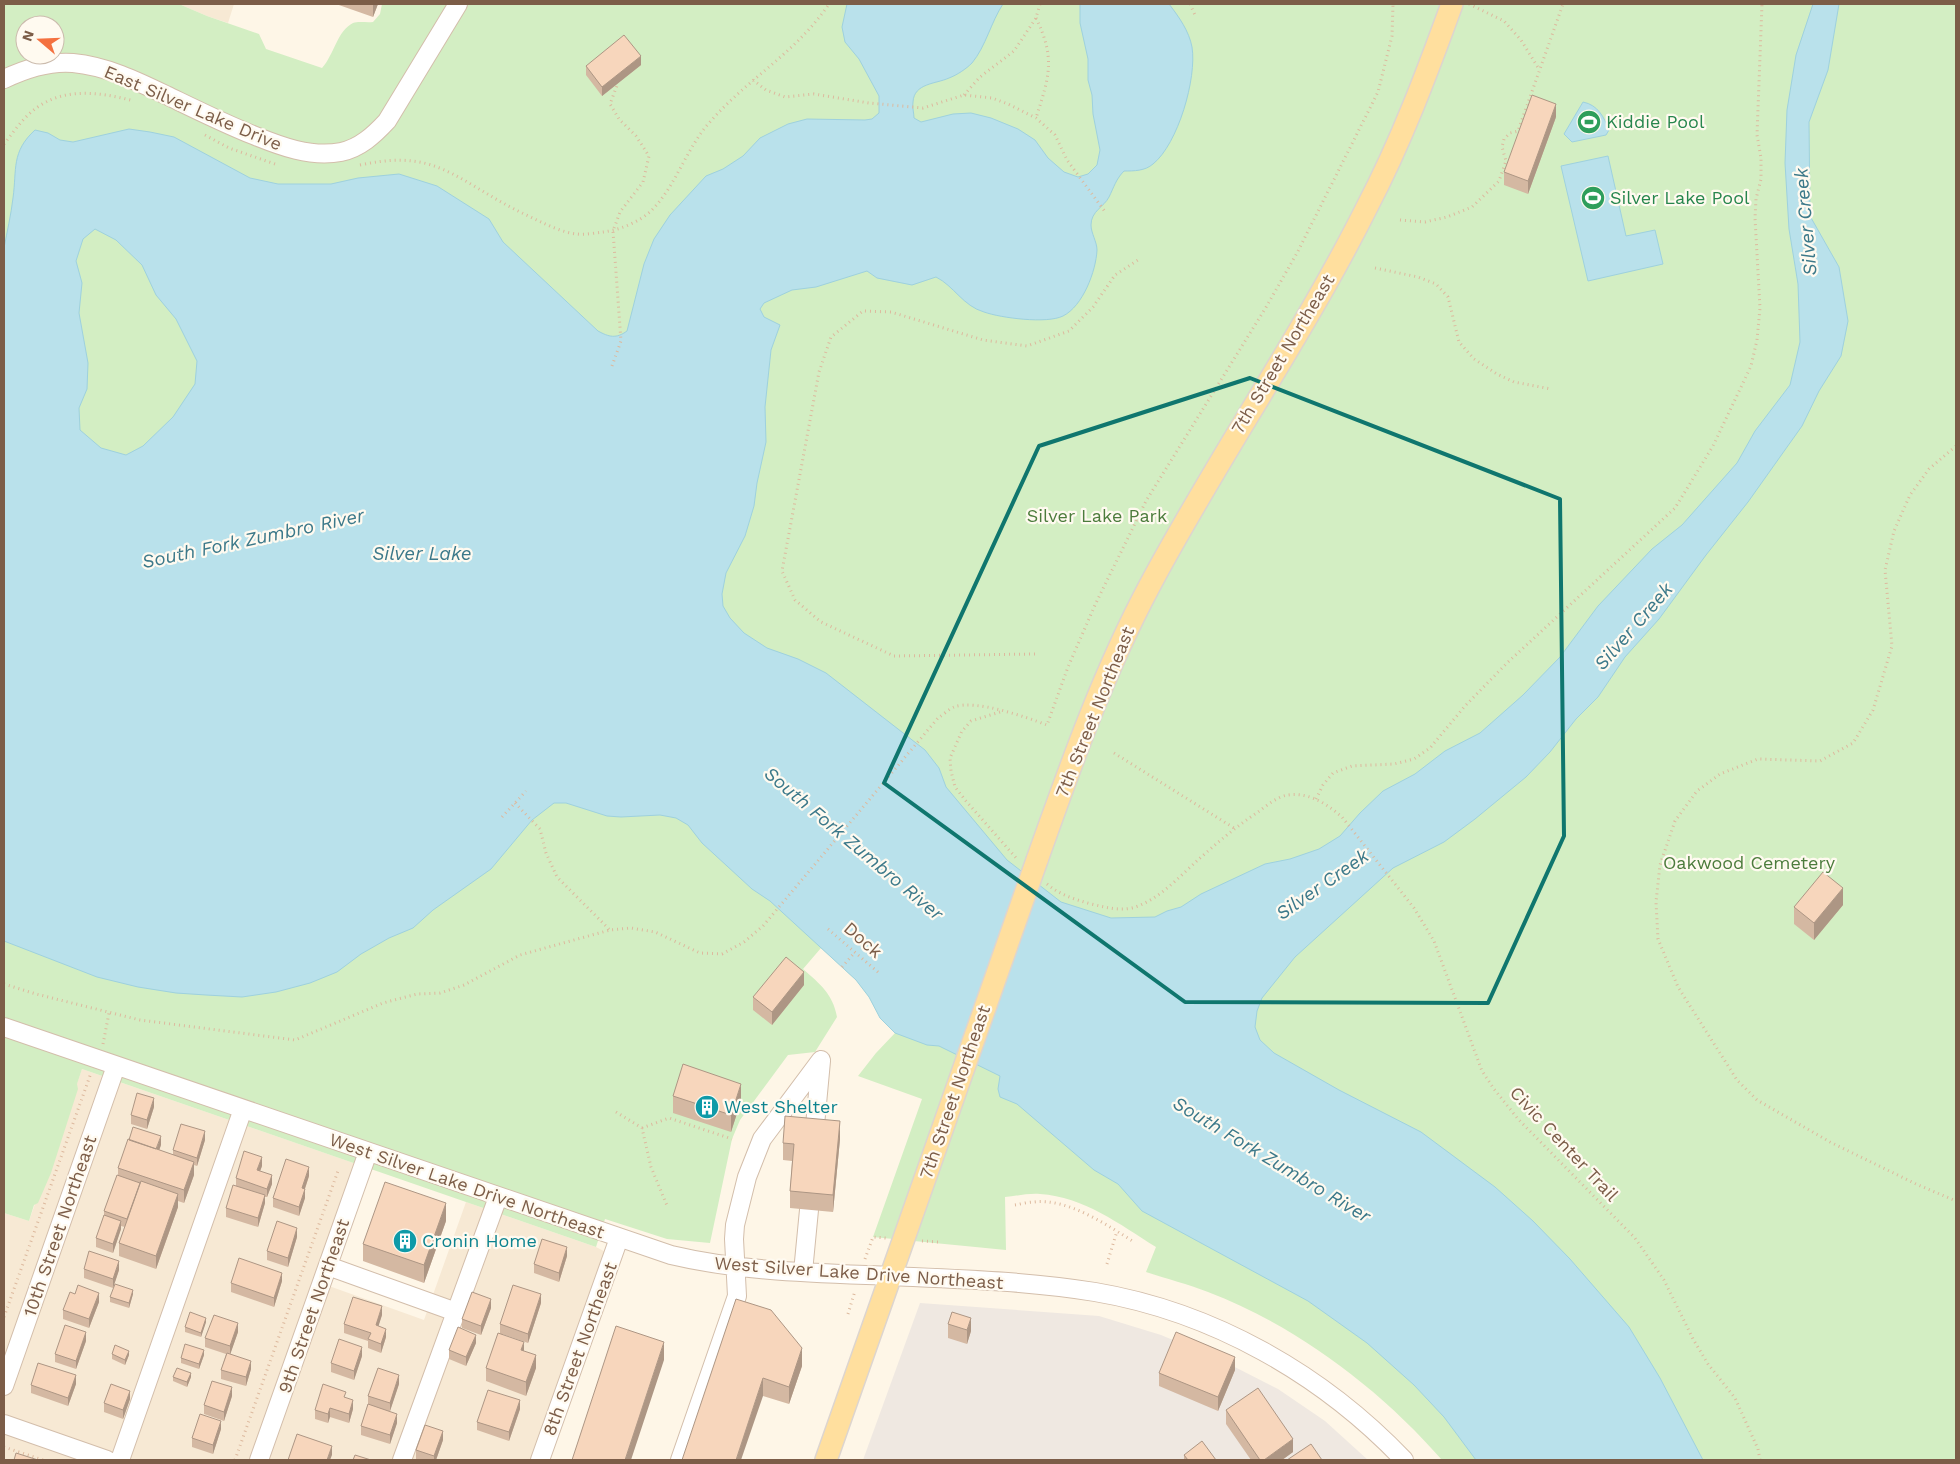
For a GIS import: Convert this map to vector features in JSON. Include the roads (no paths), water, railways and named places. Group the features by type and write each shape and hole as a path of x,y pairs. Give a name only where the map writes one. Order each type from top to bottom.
{"main road":[{"name":"7th Street Northeast","path":"826,1460 1037,860 1100,693 1137,610 1198,497 1286,354 1366,209 1406,123 1452,4"}],"street":[{"name":"East Silver Lake Drive","path":"4,79 43,65 73,63 90,66 132,79 277,145 317,154 342,152 360,145 388,121 458,4"},
{"name":"West Silver Lake Drive Northeast","path":"4,1027 672,1255 734,1266 803,1272 998,1282 1094,1292 1182,1314 1243,1340 1302,1376 1332,1396 1404,1460"},
{"path":"680,1460 737,1296 734,1266 735,1225 747,1176 762,1139 821,1060 814,1136"},
{"name":"10th Street Northeast","path":"4,1386 116,1066"},
{"path":"120,1460 243,1109"},
{"name":"9th Street Northeast","path":"259,1460 368,1152"},
{"path":"402,1460 498,1197"},
{"path":"803,1272 809,1210"},
{"name":"8th Street Northeast","path":"540,1460 619,1238"},
{"path":"328,1266 456,1312"},
{"path":"4,1424 107,1460"}],"water":[{"name":"Silver Lake","path":"847,4 1003,4 972,63 955,75 926,85 917,91 913,104 914,118 921,122 953,114 971,113 991,118 1018,129 1035,140 1048,158 1064,172 1078,177 1088,174 1097,165 1100,150 1088,80 1088,59 1080,23 1080,4 1169,4 1189,35 1193,60 1192,76 1178,126 1162,155 1153,164 1135,171 1124,171 1107,200 1093,216 1091,228 1097,250 1094,268 1087,287 1077,304 1063,316 1046,320 1035,320 992,314 970,305 936,277 912,285 877,278 867,271 816,287 792,290 764,303 760,309 764,317 780,325 771,350 765,407 766,442 754,506 745,536 726,573 722,594 723,606 730,618 744,633 767,648 798,659 826,673 925,750 939,768 946,787 1007,860 1061,902 1111,918 1155,917 1181,907 1201,894 1265,864 1290,859 1319,849 1340,836 1383,791 1415,774 1445,751 1480,733 1523,695 1560,657 1598,606 1652,549 1682,525 1737,463 1755,431 1790,385 1800,342 1798,284 1789,229 1785,163 1787,110 1796,55 1813,4 1839,4 1828,70 1809,122 1810,216 1839,267 1848,321 1841,356 1819,391 1802,426 1748,502 1659,619 1625,657 1598,697 1576,719 1550,752 1526,777 1444,842 1393,868 1295,957 1262,998 1257,1011 1255,1027 1260,1040 1274,1053 1339,1090 1421,1132 1495,1187 1533,1221 1570,1259 1629,1327 1660,1378 1703,1460 1476,1460 1444,1417 1414,1385 1367,1343 1308,1301 1142,1211 1118,1184 1094,1170 1017,1104 1000,1097 998,1089 1000,1076 939,1046 927,1045 895,1033 880,1018 869,997 856,980 770,901 752,889 702,843 688,825 676,818 660,815 607,816 566,803 554,803 532,820 491,869 433,910 413,928 389,938 361,954 337,972 310,983 276,992 242,997 176,993 138,987 97,977 4,941 4,248 12,204 16,161 27,138 35,130 48,133 60,140 73,142 129,129 174,137 250,178 278,184 331,184 358,178 399,174 437,186 489,219 503,242 598,331 609,336 616,336 627,331 644,264 654,239 670,215 706,176 723,169 743,156 760,138 788,124 807,119 865,120 872,119 879,113 879,96 859,59 845,42 842,27","holes":["95,229 116,240 142,265 156,295 176,319 197,361 195,384 173,417 143,446 126,455 101,448 80,430 79,408 87,389 88,363 79,313 82,283 76,261 83,239"]},
{"name":"Kiddie Pool","path":"1583,102 1593,106 1600,112 1609,130 1606,135 1572,142 1564,134"},
{"name":"Silver Lake Pool","path":"1608,156 1626,236 1655,230 1663,264 1588,281 1561,166"}],"place":[{"name":"Kiddie Pool","path":"1589,122"},
{"name":"Silver Lake Pool","path":"1593,198"},
{"name":"West Shelter","path":"707,1107"},
{"name":"Cronin Home","path":"405,1241"}],"water label":[{"name":"Silver Creek","path":"1805,222"},
{"name":"South Fork Zumbro River","path":"253,538"},
{"name":"Silver Creek","path":"1633,626"},
{"name":"South Fork Zumbro River","path":"854,843"},
{"name":"Silver Creek","path":"1322,884"},
{"name":"South Fork Zumbro River","path":"1272,1159"}],"park label":[{"name":"Silver Lake Park","path":"1097,516"},
{"name":"Oakwood Cemetery","path":"1749,863"}]}
